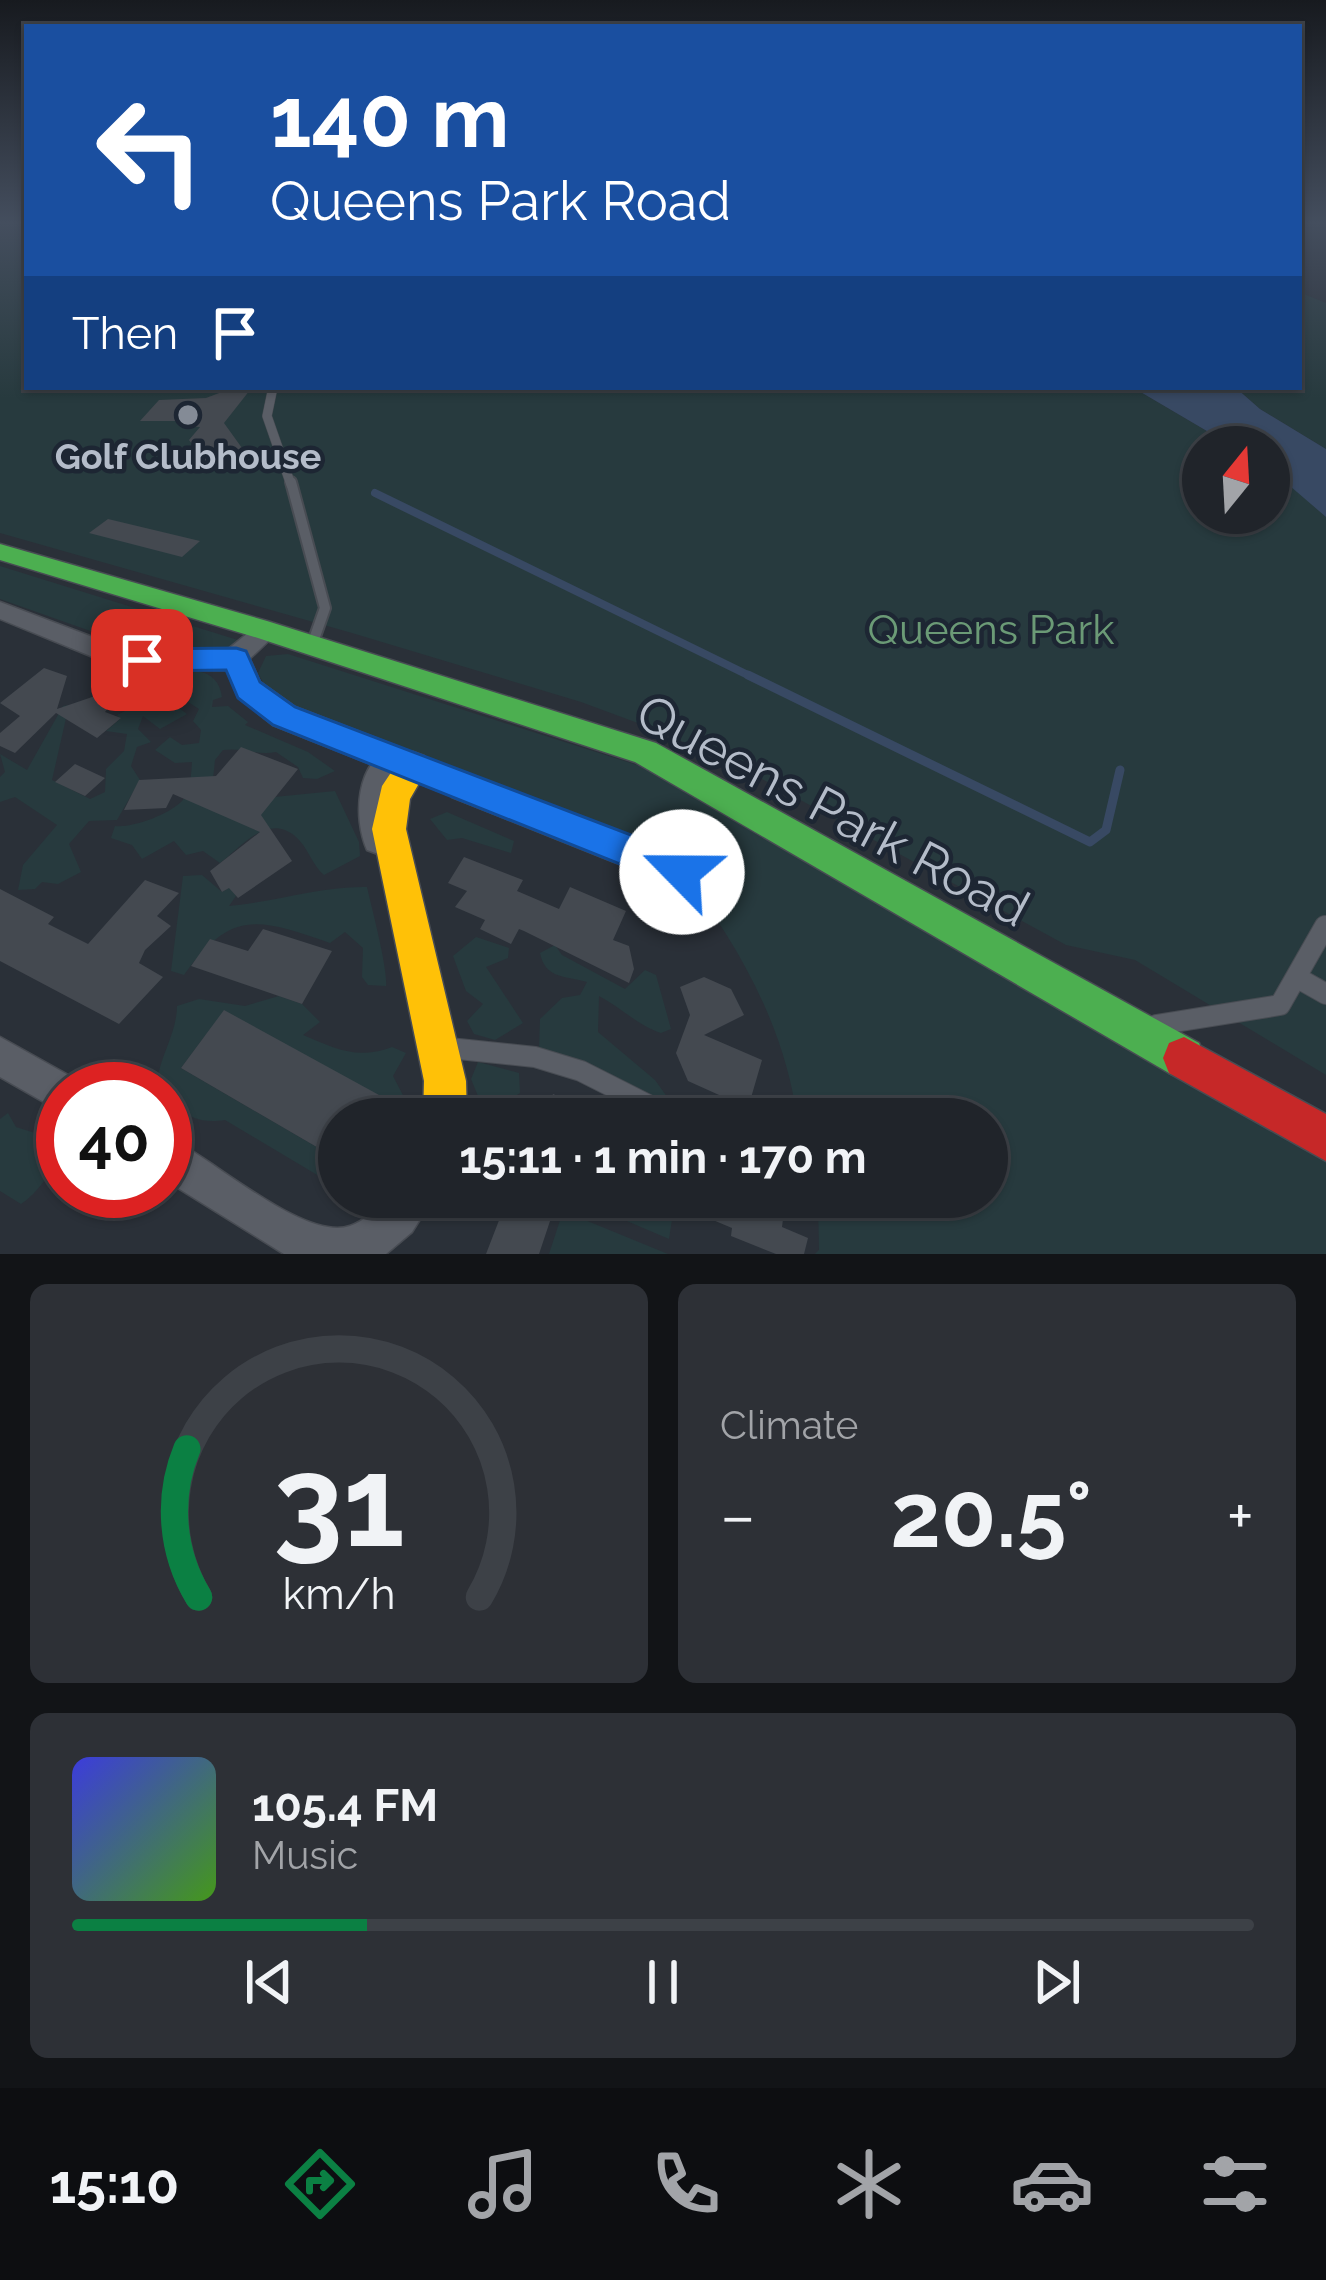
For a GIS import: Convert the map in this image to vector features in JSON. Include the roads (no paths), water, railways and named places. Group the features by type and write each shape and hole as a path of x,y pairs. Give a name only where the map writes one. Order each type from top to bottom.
{"main road":[{"name":"Queens Park Road","path":"0,552 267,631 645,752 1326,1139"},
{"path":"236,659 244,684 269,708 682,872"},
{"path":"400,892 445,1098"}],"street":[{"path":"0,610 124,657 236,659 267,631"},
{"path":"400,892 373,820 383,793 404,762"},
{"path":"0,1056 36,1078"},
{"path":"192,1172 303,1240 328,1250 357,1246 386,1231 396,1218"}],"lane":[{"path":"272,390 267,416 282,451 325,608 312,645"},
{"path":"1131,1029 1280,1005 1326,923"},
{"path":"1295,977 1326,994"},
{"path":"436,1047 535,1057 581,1071 634,1098"}],"water":[{"path":"1137,390 1238,390 1288,426 1198,426"},
{"path":"1290,427 1326,449 1326,517 1290,486"}],"waterway":[{"path":"375,493 754,678"},
{"path":"748,675 1090,842 1106,830 1120,770"}],"place":[{"name":"Golf Clubhouse","path":"188,415"}],"park label":[{"name":"Queens Park","path":"991,629"}]}
